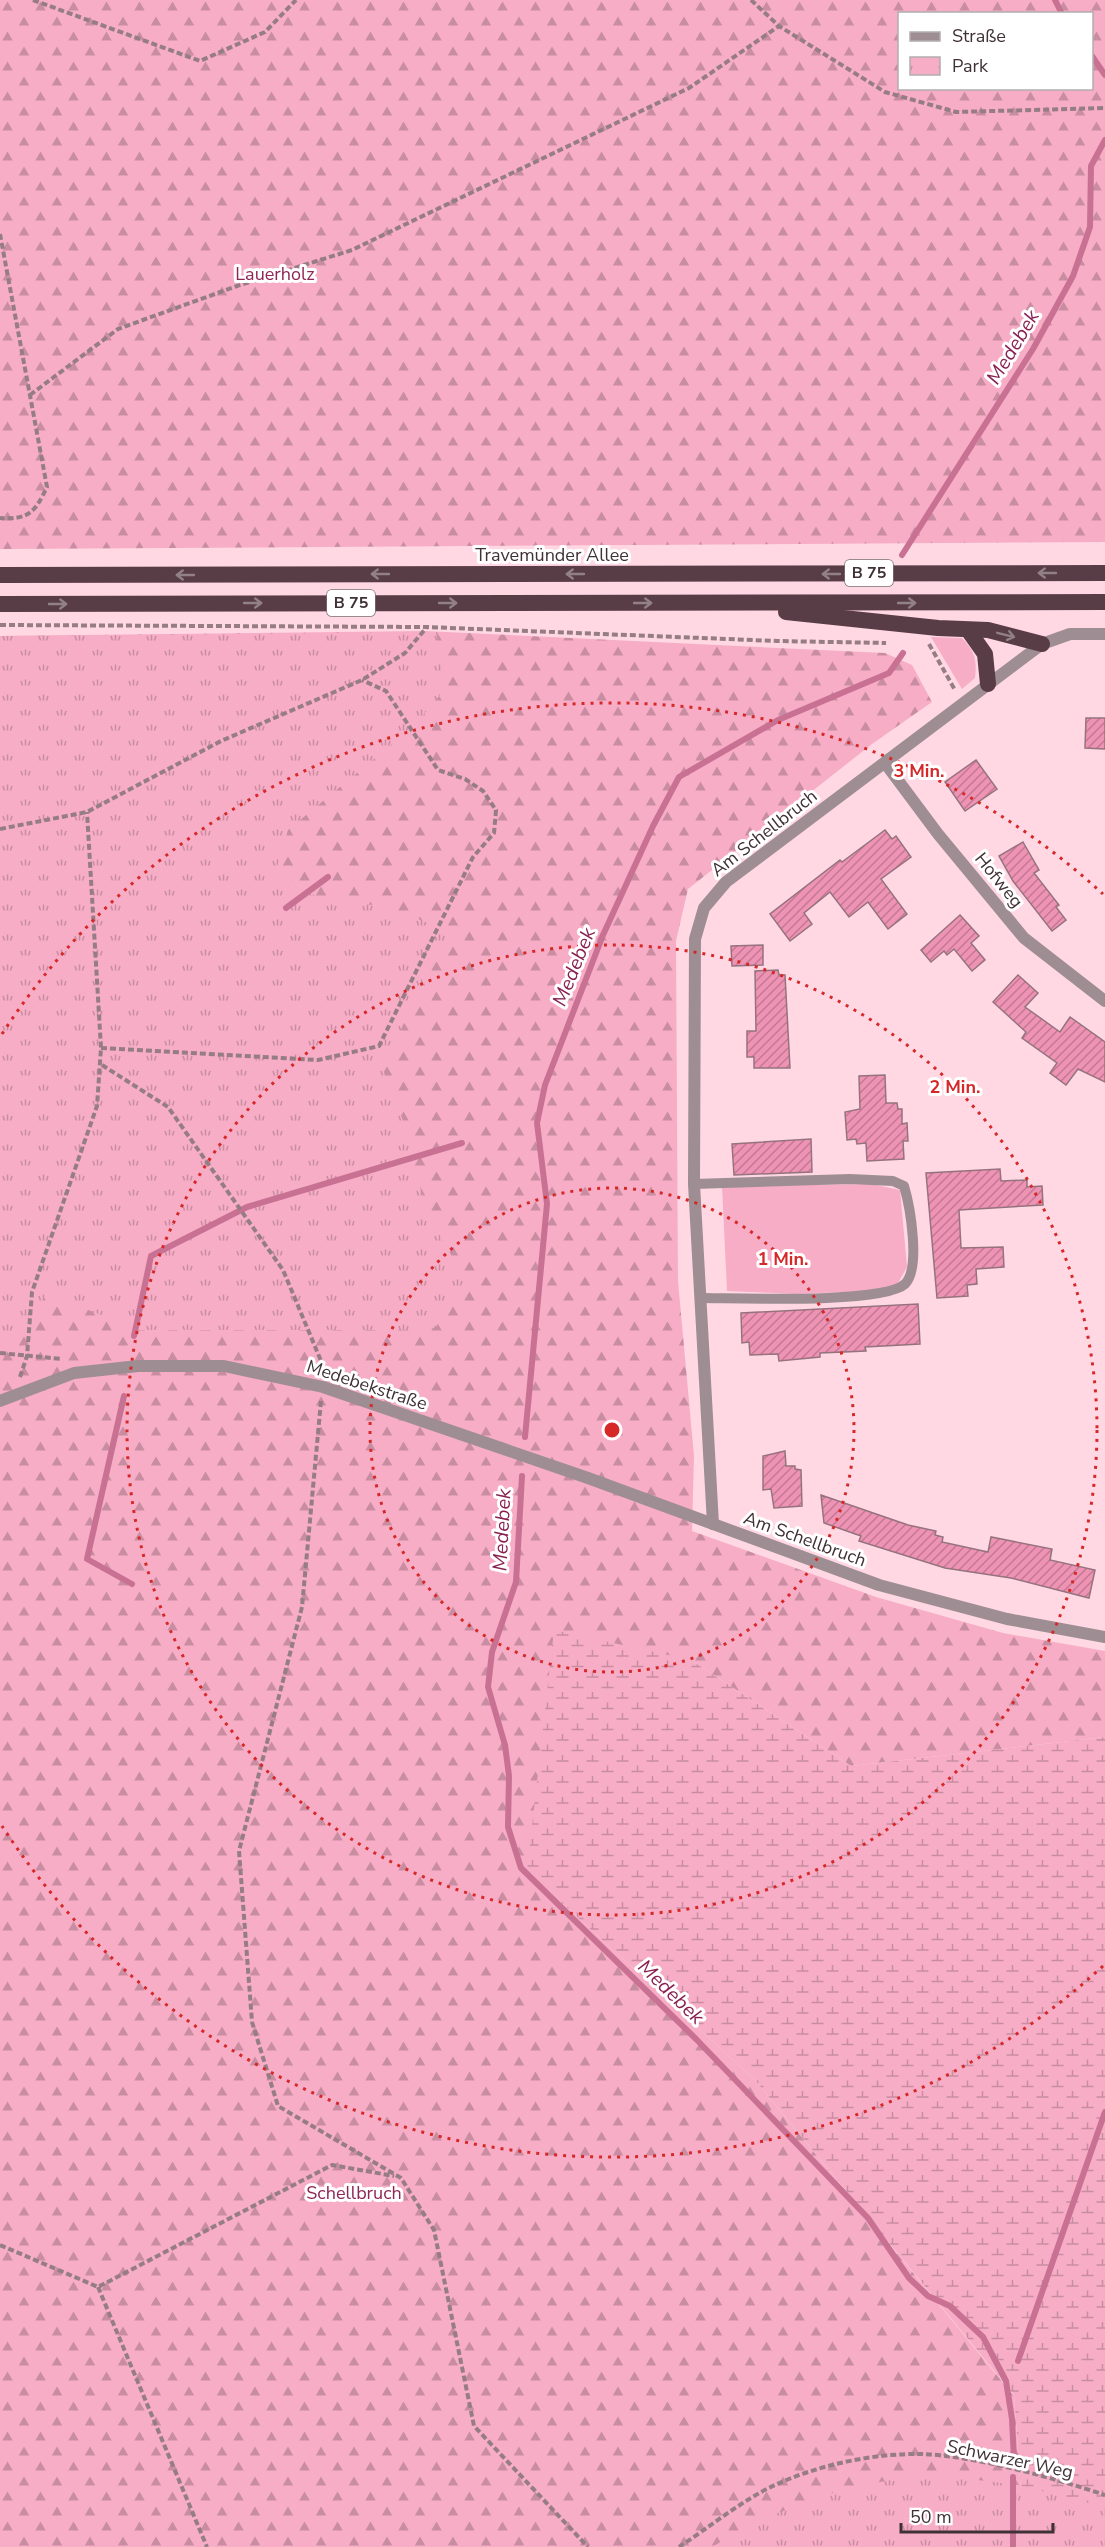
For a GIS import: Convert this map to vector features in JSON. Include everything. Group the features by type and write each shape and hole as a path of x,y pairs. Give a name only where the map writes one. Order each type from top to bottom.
{"highway":[{"name":"Travemünder Allee","path":"0,575 1105,573"},
{"name":"B 75","path":"0,604 1105,602"},
{"path":"701,603 968,630 988,630 1042,644"},
{"path":"968,630 985,654 988,684"}],"street":[{"path":"1042,644 1070,634 1105,634"},
{"name":"Am Schellbruch","path":"1042,644 726,882 704,908 695,939 694,1184 713,1524 879,1586 1007,1619 1105,1637"},
{"name":"Hofweg","path":"885,763 1023,938 1105,1001"},
{"name":"Medebekstraße","path":"0,1401 74,1373 138,1366 224,1366 322,1387 588,1478 713,1524"}],"lane":[{"path":"694,1184 783,1180 893,1181 904,1186 907,1196 913,1266 906,1283 893,1292 799,1299 701,1298"}],"path":[{"path":"33,0 200,60 265,32 296,0"},
{"path":"751,0 779,26 885,92 956,112 1105,108"},
{"path":"30,396 118,329 237,286 352,250 689,88 779,26"},
{"path":"0,234 47,487 37,508 19,519 0,518"},
{"path":"0,625 427,627 777,641 894,643"},
{"path":"0,829 87,812 221,741 362,680 405,653 418,641 427,627"},
{"path":"917,643 928,643 963,704"},
{"path":"101,1048 318,1060 379,1046 473,858 494,833 496,810 483,791 465,779 438,770 386,691 362,680"},
{"path":"14,1394 27,1356 32,1292 97,1106 102,1065 87,812"},
{"path":"102,1065 168,1107 283,1270 324,1368 302,1607 239,1851 252,2022 278,2106 401,2178 434,2229 474,2426 588,2547"},
{"path":"98,2287 332,2165 401,2178"},
{"path":"0,2245 98,2287 207,2547"},
{"name":"Schwarzer Weg","path":"679,2547 774,2485 822,2468 870,2459 922,2454 976,2461 1105,2495"}],"green space":[{"name":"Lauerholz","path":"0,0 1105,0 1105,542 0,549"},
{"name":"Schellbruch","path":"424,631 885,653 912,665 932,702 872,744 688,889 676,941 678,1281 694,1456 692,1531 876,1597 1003,1633 1105,1651 1105,1737 851,1766 691,1660 527,1871 755,2080 1014,2396 1025,2547 0,2547 0,636"},
{"path":"436,632 445,689 415,725 288,830 277,867 305,892 331,900 389,907 450,932 382,1067 411,1141 410,1158 432,1222 465,1279 436,1327 427,1330 138,1330 46,1293 34,1322 35,1328 0,1348 0,636"},
{"path":"931,637 962,638 970,648 976,666 975,678 962,689"},
{"path":"871,1184 900,1190 907,1267 898,1283 890,1290 798,1294 727,1291 722,1186"},
{"path":"554,1630 691,1660 851,1766 1105,1737 1105,2547 1025,2547 1014,2395 755,2080 527,1871"},
{"path":"929,2474 1018,2485 1105,2507 1105,2547 712,2547 756,2521 849,2487"}],"building":[{"path":"1086,718 1105,718 1105,749 1085,748"},
{"path":"976,760 997,789 965,811 945,782"},
{"path":"885,830 892,839 896,836 911,857 881,879 907,914 888,929 868,902 849,917 830,892 804,913 812,924 790,941 770,914 840,860 842,862"},
{"path":"1023,842 1039,870 1034,873 1059,905 1056,907 1066,920 1052,931 1013,881 999,856"},
{"path":"960,915 979,936 971,943 985,960 972,971 954,949 947,955 944,951 931,962 921,950"},
{"path":"763,945 763,965 732,966 731,946"},
{"path":"778,970 779,975 785,975 790,1068 754,1068 754,1057 747,1057 747,1031 756,1031 755,971"},
{"path":"1018,975 1038,993 1025,1007 1060,1032 1070,1017 1105,1042 1105,1082 1078,1069 1066,1085 1050,1073 1057,1063 1022,1038 1026,1032 993,1002"},
{"path":"885,1075 886,1103 897,1103 898,1109 902,1109 902,1124 907,1123 908,1141 903,1141 904,1159 867,1161 866,1143 857,1144 856,1139 847,1140 845,1112 860,1109 859,1076"},
{"path":"811,1139 812,1172 734,1175 732,1144"},
{"path":"1000,1169 1001,1181 1027,1180 1027,1187 1042,1186 1043,1205 959,1210 961,1248 1003,1247 1004,1267 976,1269 977,1284 967,1285 968,1296 937,1298 926,1173"},
{"path":"918,1304 920,1344 865,1347 866,1351 820,1353 820,1357 779,1361 778,1354 750,1355 749,1342 742,1343 741,1313"},
{"path":"785,1451 786,1466 795,1466 795,1469 801,1470 802,1506 774,1508 771,1489 763,1490 763,1456"},
{"path":"821,1495 908,1525 936,1531 935,1535 943,1537 942,1542 988,1552 991,1537 1052,1549 1050,1560 1095,1570 1089,1598 1011,1578 945,1568 859,1541 861,1536 824,1523"}],"waterway":[{"name":"Medebek","path":"1055,0 1061,12"},
{"name":"Medebek","path":"1093,57 1105,75"},
{"name":"Medebek","path":"902,555 1033,349 1073,276 1090,227 1091,166 1105,140"},
{"name":"Medebek","path":"525,1437 547,1204 537,1123 545,1085 603,935 653,826 679,777 778,720 889,673 903,653"},
{"path":"286,908 328,877"},
{"path":"134,1336 151,1256 247,1207 462,1143"},
{"path":"124,1396 87,1559 132,1584"},
{"name":"Medebek","path":"522,1476 516,1582 492,1652 488,1687 505,1745 509,1776 508,1827 521,1868 696,2039 868,2218 909,2278 928,2296 950,2306 983,2337 1006,2381 1012,2419 1014,2459"},
{"path":"1018,2361 1105,2112"},
{"name":"Medebek","path":"1013,2477 1013,2547"}]}
